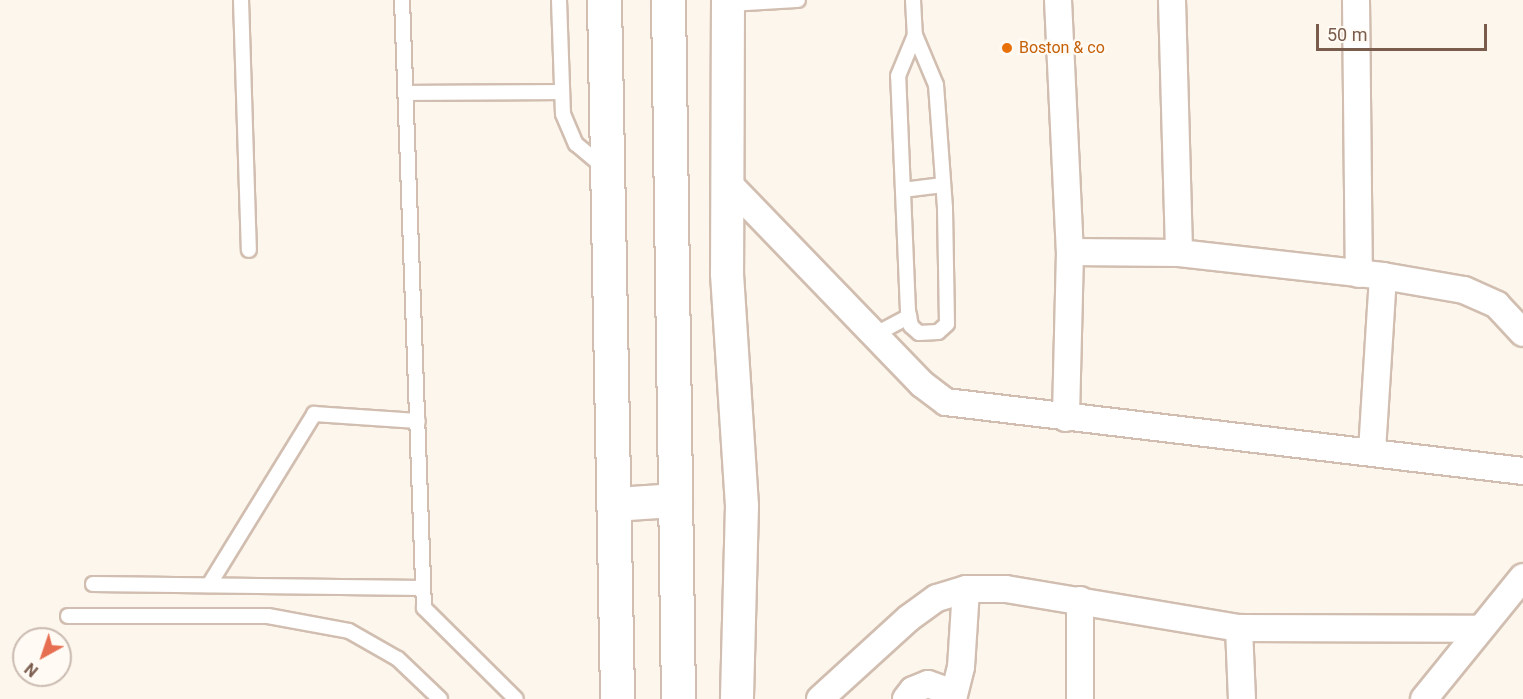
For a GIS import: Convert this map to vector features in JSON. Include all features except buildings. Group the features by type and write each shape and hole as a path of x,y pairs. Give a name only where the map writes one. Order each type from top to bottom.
{"main road":[{"path":"604,0 617,699"},
{"path":"668,0 678,699"},
{"path":"614,504 675,500"}],"street":[{"path":"1058,0 1070,252 1066,418"},
{"path":"1172,0 1179,253"},
{"path":"1356,0 1371,275 1372,451"},
{"path":"728,2 727,274 742,506 737,699"},
{"path":"726,181 922,384 946,402 1066,418 1372,451 1523,471"},
{"path":"1070,252 1179,253 1371,275 1464,290 1497,305 1523,333"},
{"path":"1424,699 1478,629 1523,577"},
{"path":"820,699 909,618 937,598 966,589 1006,589 1239,628 1478,629"},
{"path":"953,699 961,667 966,589"},
{"path":"1080,600 1080,699"},
{"path":"1239,628 1242,699"},
{"path":"906,699 913,690 928,684 947,691 953,699"}],"lane":[{"path":"241,0 249,250"},
{"path":"402,0 424,608 516,699"},
{"path":"559,0 560,92 570,133 576,144 607,169"},
{"path":"728,2 798,0"},
{"path":"913,0 915,35 936,85 943,184 947,324 938,332 919,333 910,326 909,316 898,76 915,35"},
{"path":"406,93 560,92"},
{"path":"903,190 943,184"},
{"path":"874,335 909,316"},
{"path":"209,585 314,414 418,421"},
{"path":"93,584 423,588"},
{"path":"68,616 268,616 349,631 398,659 440,699"}],"place":[{"name":"Boston & co","path":"1007,48"}]}
